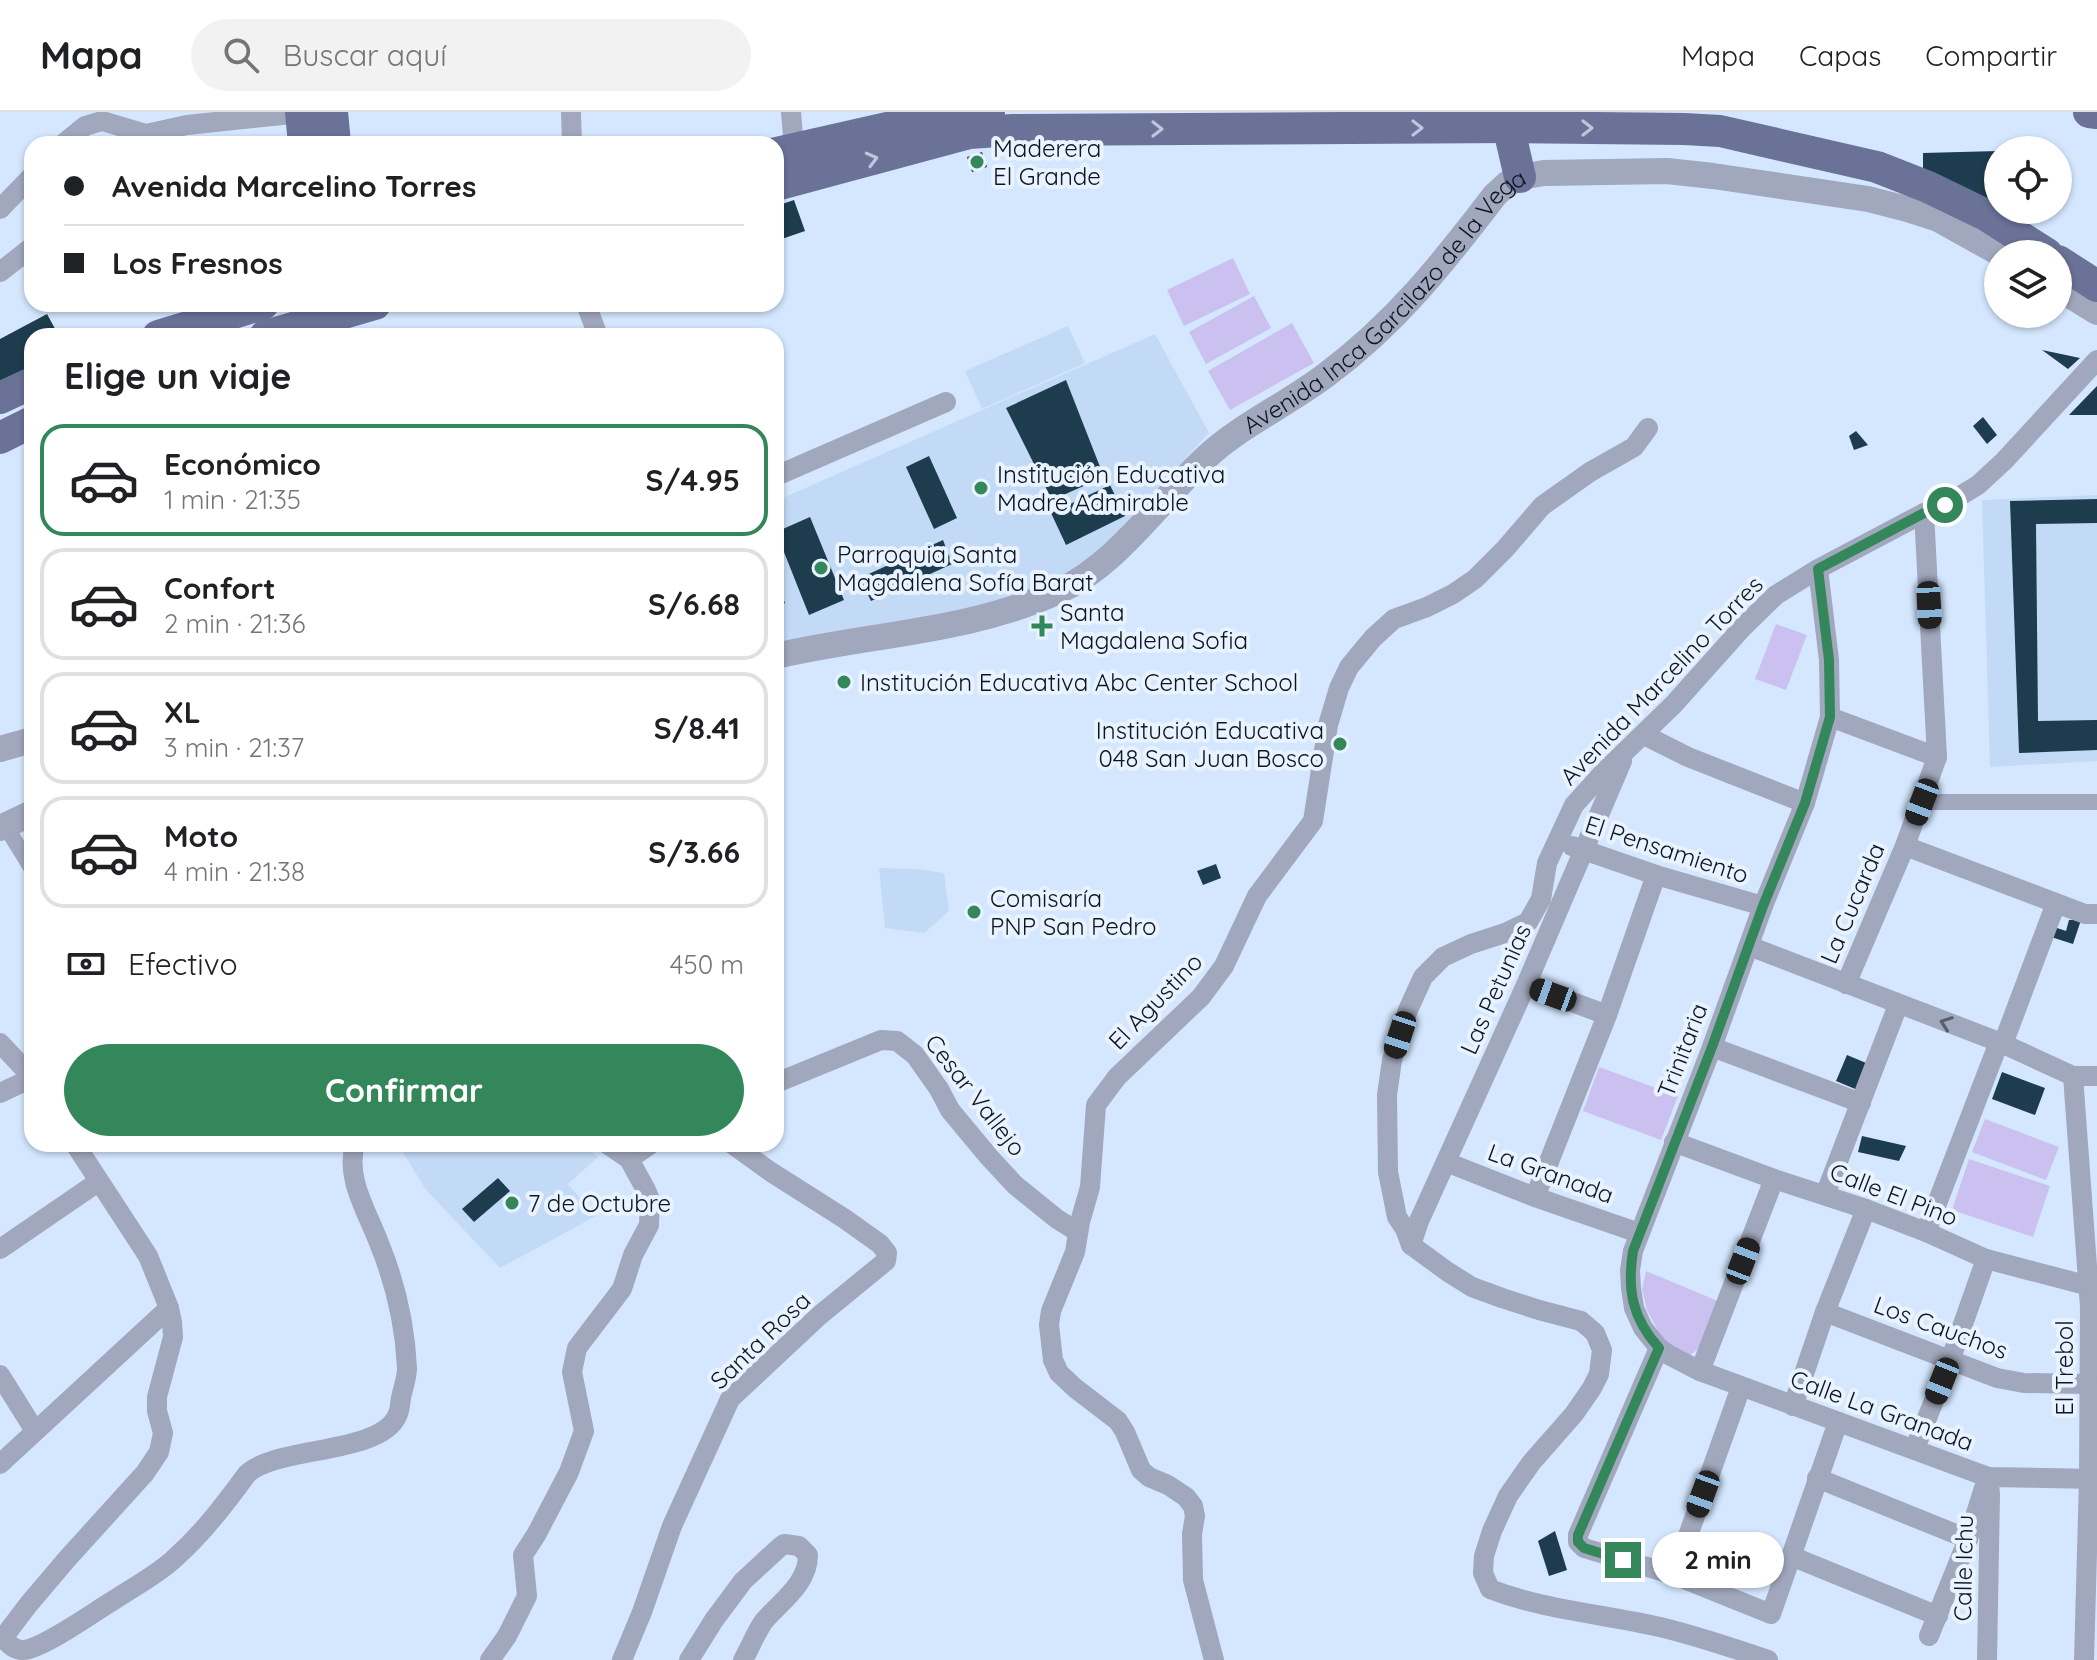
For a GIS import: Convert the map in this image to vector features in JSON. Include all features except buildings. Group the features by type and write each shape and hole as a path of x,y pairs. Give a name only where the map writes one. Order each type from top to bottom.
{"main road":[{"path":"785,150 936,117 1018,112"},
{"path":"2089,112 2097,113"},
{"path":"310,120 327,136"},
{"path":"1507,120 1520,177"},
{"path":"786,182 969,133 1013,130 1507,120 1684,129 1731,122 1877,167 1928,187 1986,215 2025,240"},
{"path":"2072,270 2097,286"},
{"path":"184,328 237,312"},
{"path":"293,328 343,312"},
{"path":"0,398 24,387"},
{"path":"0,438 24,426"}],"street":[{"path":"571,112 572,136"},
{"path":"786,182 785,150 791,112"},
{"path":"149,136 187,125 310,120"},
{"path":"73,136 85,126 102,121 133,136"},
{"name":"Avenida Inca Garcilazo de la Vega","path":"784,655 963,622 1028,604 1085,576 1114,553 1231,437 1325,376 1368,341 1410,302 1495,195 1520,177 1544,173 1667,171 1713,176 1868,199 1938,219 1984,245"},
{"path":"0,209 24,184"},
{"path":"0,272 24,253"},
{"path":"2072,297 2097,312"},
{"name":"Avenida Marcelino Torres","path":"1411,1245 1397,1217 1390,1183 1387,1095 1392,1060 1408,1010 1423,977 1443,957 1528,922 1541,899 1547,863 1574,805 1776,595 1818,569 1978,485 2097,360"},
{"path":"784,473 946,402"},
{"name":"El Agustino","path":"1214,1660 1193,1580 1193,1506 1186,1497 1141,1470 1118,1421 1059,1373 1053,1360 1049,1325 1051,1311 1075,1252 1090,1187 1096,1105 1117,1077 1201,997 1224,966 1257,896 1313,821 1328,725 1349,667 1394,619 1427,607 1475,579 1542,506 1590,472 1634,447 1648,428"},
{"name":"La Cucarda","path":"1846,984 1905,846 1937,757 1924,513"},
{"name":"Trinitaria","path":"1659,1348 1643,1328 1634,1308 1630,1270 1633,1251 1805,803 1830,717 1829,660 1818,569"},
{"path":"1830,717 1937,757"},
{"path":"1644,735 1688,757 1805,803"},
{"path":"0,749 24,742"},
{"name":"Las Petunias","path":"1411,1245 1625,754"},
{"path":"1922,802 2097,802"},
{"path":"24,817 3,826 24,857"},
{"name":"El Pensamiento","path":"1556,841 1656,875 1763,906"},
{"path":"1905,846 2085,914 2097,914"},
{"path":"1535,1197 1607,1015 1656,875"},
{"path":"1926,1232 2056,903"},
{"path":"1749,946 2001,1043 2073,1076 2097,1076"},
{"path":"1526,985 1607,1015"},
{"path":"1825,1195 1898,1005"},
{"name":"Cesar Vallejo","path":"784,1080 881,1040 897,1041 915,1055 950,1110 1006,1176 1057,1219 1078,1232"},
{"path":"0,1043 24,1069"},
{"path":"1712,1047 1861,1103"},
{"name":"El Trebol","path":"2073,1076 2093,1288 2089,1384 2093,1479 2084,1660"},
{"path":"0,1093 24,1082"},
{"name":"Calle El Pino","path":"1674,1142 1866,1209 1986,1259 2093,1288"},
{"path":"80,1152 148,1256 169,1308 173,1337 157,1397 163,1433 159,1452 145,1473 2,1638 10,1646 22,1650 84,1620 174,1559 206,1529 255,1467 373,1436 390,1425 397,1416 407,1371 399,1304 353,1178 354,1152"},
{"path":"490,1660 507,1636 527,1596 523,1555 569,1472 584,1431 572,1372 577,1348 622,1289 633,1255 649,1225 650,1200 629,1159 619,1152"},
{"path":"629,1159 639,1152"},
{"name":"Santa Rosa","path":"622,1660 672,1526 730,1399 820,1315 886,1261 887,1253 880,1244 743,1152"},
{"name":"La Granada","path":"1446,1162 1639,1233"},
{"path":"1700,1371 1774,1179"},
{"path":"0,1249 98,1182"},
{"path":"1793,1406 1825,1312 1866,1209"},
{"path":"1411,1245 1472,1287 1581,1321 1595,1333 1602,1350 1599,1374 1592,1388 1508,1496 1487,1546 1483,1567 1490,1589 1527,1601 1660,1627 1768,1660"},
{"path":"1915,1448 1986,1259"},
{"path":"0,1464 169,1308"},
{"name":"Los Cauchos","path":"1825,1312 1997,1378 2024,1383 2089,1384"},
{"path":"1659,1348 1578,1535 1578,1542 1584,1548 1674,1575 1771,1614 1838,1422"},
{"name":"Calle La Granada","path":"1659,1348 1700,1371 1988,1477 2093,1479"},
{"path":"0,1375 35,1431"},
{"path":"1674,1575 1741,1387"},
{"path":"1929,1636 1968,1539 1988,1477"},
{"name":"Calle Ichu","path":"1987,1660 1988,1477"},
{"path":"1817,1478 1968,1539"},
{"path":"689,1660 743,1581 784,1544 799,1546 808,1555 808,1567 792,1593 763,1623 743,1660"},
{"path":"1791,1556 1938,1616"}],"shaded area":[{"path":"1233,258 1250,294 1184,326 1167,290"},
{"path":"1254,296 1271,328 1206,364 1189,332"},
{"path":"1292,323 1314,363 1230,410 1208,371"},
{"path":"1068,326 1085,363 982,409 965,371"},
{"name":"Institución Educativa Madre Admirable","path":"1155,334 1209,433 1100,551 1047,585 898,630 784,651 784,497"},
{"path":"2097,495 2097,761 1990,767 1982,500"},
{"path":"1776,624 1807,635 1786,690 1755,679"},
{"path":"879,868 944,873 949,911 924,933 885,928"},
{"path":"1599,1067 1678,1096 1661,1140 1583,1111"},
{"path":"1985,1119 2059,1147 2046,1180 1972,1152"},
{"name":"7 de Octubre","path":"403,1152 592,1152 598,1157 568,1184 596,1216 500,1268 426,1190"},
{"path":"1969,1159 2050,1186 2033,1237 1952,1210"},
{"path":"1646,1271 1718,1301 1702,1346 1689,1356 1667,1347 1647,1310 1642,1289"}],"place":[{"name":"Maderera El Grande","path":"977,162"},
{"name":"Institución Educativa Madre Admirable","path":"981,488"},
{"name":"Parroquia Santa Magdalena Sofía Barat","path":"821,568"},
{"name":"Santa Magdalena Sofia","path":"1042,626"},
{"name":"Institución Educativa Abc Center School","path":"844,682"},
{"name":"Institución Educativa 048 San Juan Bosco","path":"1340,744"},
{"name":"Comisaría PNP San Pedro","path":"974,912"},
{"name":"7 de Octubre","path":"512,1203"}],"route":[{"path":"1623,1560 1584,1548 1578,1542 1578,1535 1659,1348 1643,1328 1634,1308 1630,1270 1633,1251 1805,803 1830,717 1829,660 1818,569 1945,505"}]}
